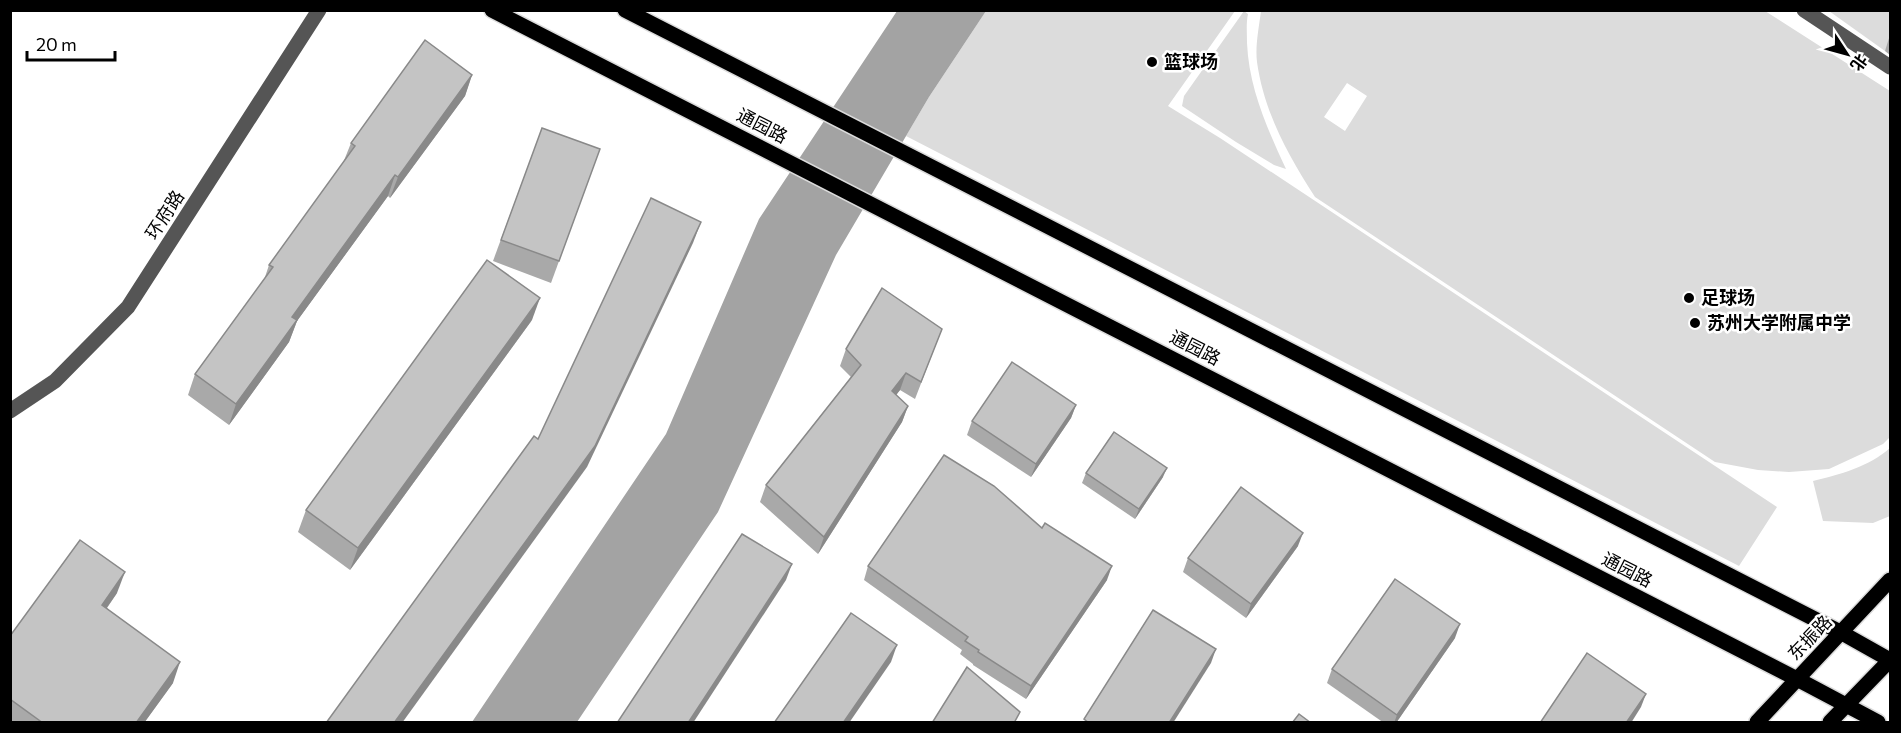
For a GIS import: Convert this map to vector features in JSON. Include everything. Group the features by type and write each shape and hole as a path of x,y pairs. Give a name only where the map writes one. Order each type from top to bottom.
{"main road":[{"name":"通园路","path":"492,10 1797,679 1878,723"},
{"path":"625,10 1842,633 1890,660 1830,723"},
{"name":"东振路","path":"1757,723 1890,580"}],"street":[{"name":"环府路","path":"10,411 55,381 128,307 319,10"},
{"path":"1804,10 1890,67"}],"shaded area":[{"path":"897,11 986,11 929,97 836,255 718,512 577,722 472,722 666,434 759,219"},
{"path":"986,11 1235,11 1168,106 1220,138 1777,507 1739,566 906,136"},
{"path":"1244,11 1248,14 1248,60 1255,92 1286,169 1274,165 1236,142 1182,106 1184,96"},
{"name":"足球场","path":"1261,11 1765,11 1890,91 1890,437 1883,444 1829,469 1789,472 1758,470 1715,462 1315,197 1278,132 1265,98 1257,62","holes":["1347,83 1367,96 1345,131 1324,117"]},
{"path":"1829,11 1890,11 1890,43 1885,51"},
{"path":"1890,448 1890,516 1873,523 1823,521 1813,481 1864,465"}],"building":[{"path":"425,40 472,75 398,177 395,175 292,317 297,320 236,404 195,374 273,267 269,265 355,146 351,143"},
{"path":"542,128 600,149 559,261 501,240"},
{"path":"651,198 701,222 595,446 394,723 326,723 534,436 538,439"},
{"path":"487,260 540,298 358,548 306,510"},
{"path":"882,288 942,329 921,382 906,373 892,391 908,406 824,537 766,485 861,365 846,349"},
{"path":"1012,362 1076,405 1036,464 972,421"},
{"path":"1114,432 1167,468 1139,509 1086,473"},
{"path":"944,455 994,486 1042,528 1045,523 1112,566 1031,686 978,652 979,650 965,641 968,637 868,566"},
{"path":"1241,487 1303,533 1251,604 1188,558"},
{"path":"742,534 792,564 688,723 617,723"},
{"path":"80,540 125,572 102,605 180,662 136,723 43,723 10,699 10,636"},
{"path":"1395,579 1460,624 1397,715 1332,669"},
{"path":"1153,610 1216,649 1169,723 1089,723 1084,719"},
{"path":"851,613 897,645 843,723 774,723"},
{"path":"1587,653 1646,694 1626,723 1540,723"},
{"path":"967,667 1020,712 1014,723 932,723"},
{"path":"1299,714 1311,723 1292,723"}],"place":[{"name":"篮球场","path":"1152,62"},
{"name":"足球场","path":"1689,298"},
{"name":"苏州大学附属中学","path":"1695,323"}]}
